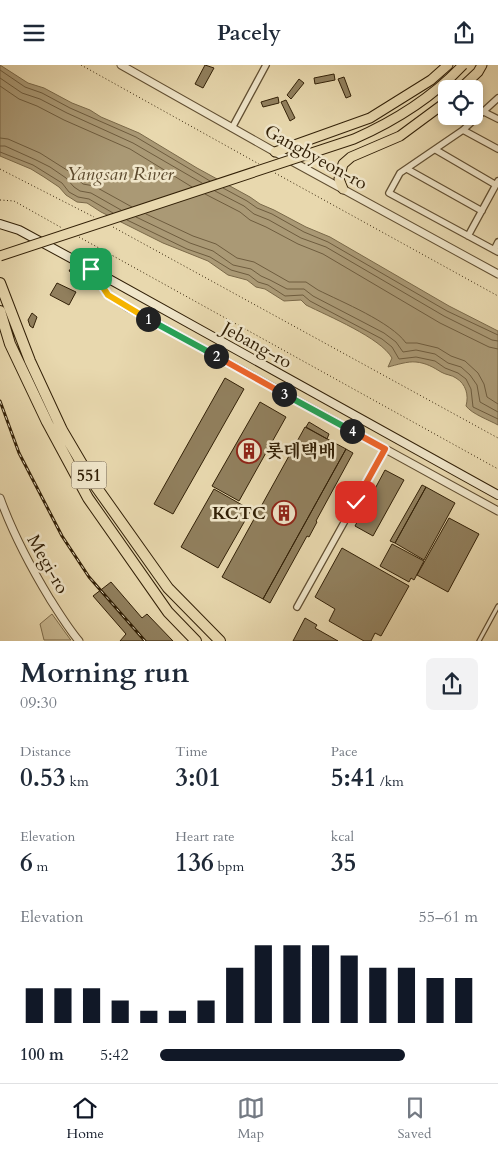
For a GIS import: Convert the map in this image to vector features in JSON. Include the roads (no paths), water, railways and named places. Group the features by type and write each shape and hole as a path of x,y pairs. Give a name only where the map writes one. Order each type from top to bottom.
{"highway":[{"name":"551","path":"0,283 30,361 62,430 92,481 168,588 220,641"},
{"name":"551","path":"0,311 10,344 43,413 88,498 168,613 196,641"}],"main road":[{"path":"274,152 370,118 432,80 448,65"},
{"path":"0,256 354,139 391,121 421,102 436,91 463,65"},
{"path":"470,80 482,65"},
{"path":"343,189 339,179 343,164 351,157 400,136 438,108"},
{"name":"Jebang-ro","path":"0,224 19,230 91,269 498,495"}],"street":[{"name":"Gangbyeon-ro","path":"121,65 274,152 498,274"},
{"path":"232,128 266,65"},
{"path":"498,97 464,130 400,173 389,193 496,251 498,242"},
{"path":"484,111 498,119"},
{"path":"464,130 498,149"},
{"path":"436,150 497,183 468,236"},
{"path":"406,169 482,211"},
{"path":"91,269 108,295 127,307 498,511"},
{"path":"297,607 385,449"},
{"name":"Megi-ro","path":"0,497 11,529 32,570 79,641"}],"lane":[{"path":"479,641 498,606"}],"water":[{"name":"Yangsan River","path":"0,65 28,83 44,88 101,117 139,133 260,204 330,237 449,306 498,331 498,425 476,414 466,406 466,390 462,383 454,377 429,365 420,363 409,362 388,367 392,358 386,350 366,335 306,305 301,300 284,301 265,289 256,287 247,280 228,275 208,261 163,243 87,203 77,202 66,195 59,187 31,169 0,156"}],"railway":[{"path":"0,401 19,453 62,536 89,577 145,641"}],"place":[{"name":"롯데택배","path":"249,451"},
{"name":"KCTC","path":"284,513"}]}
